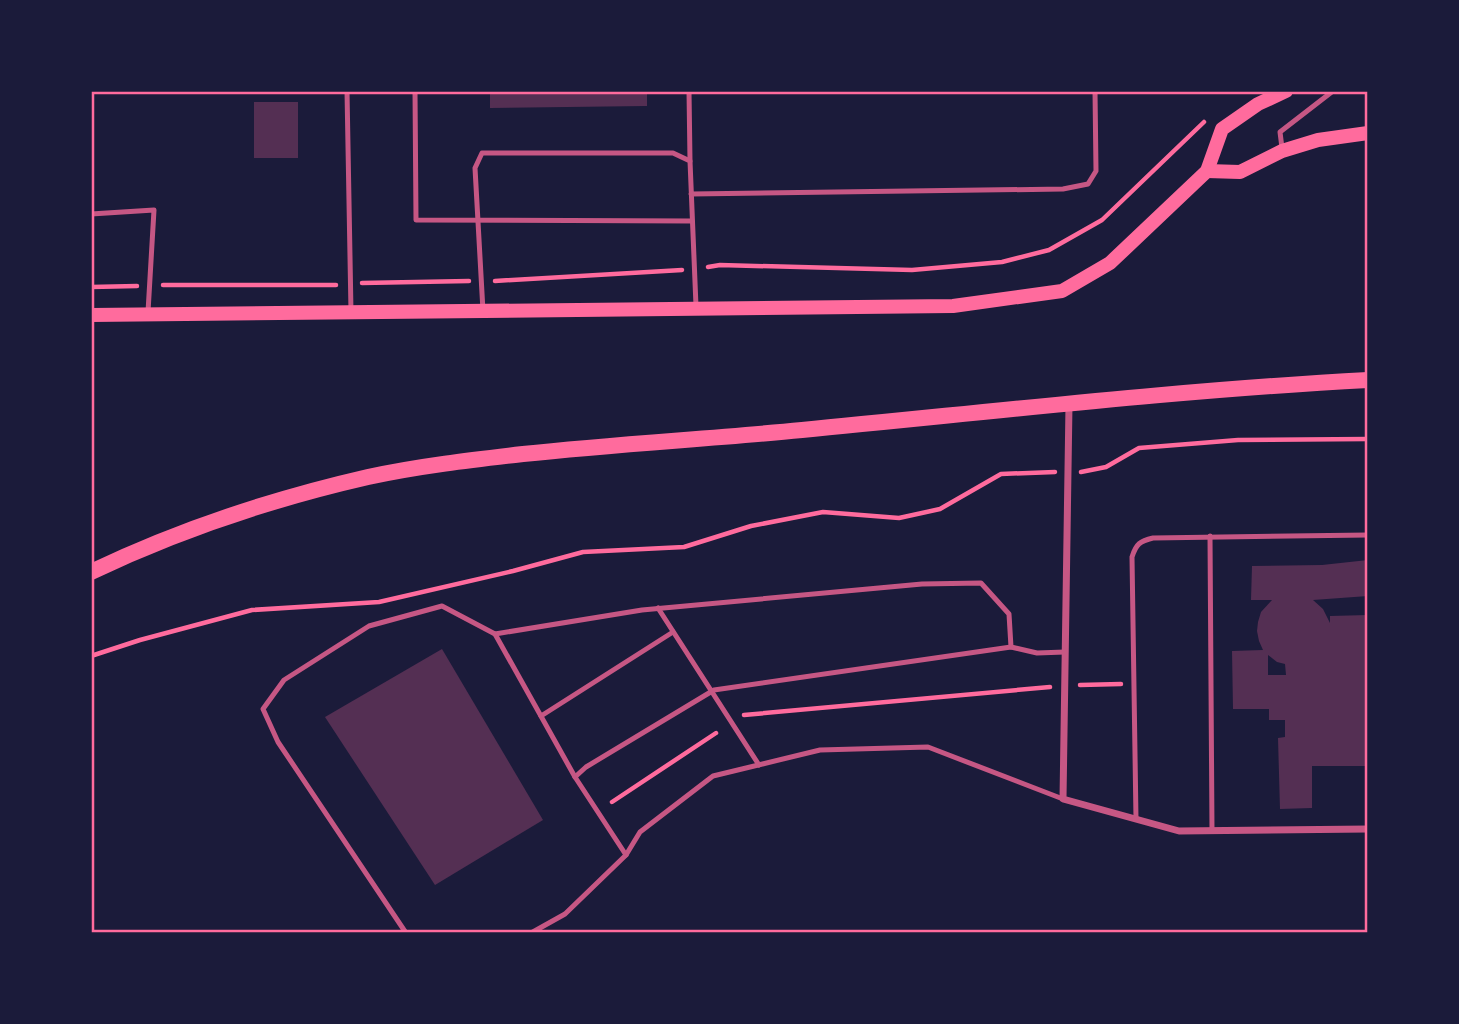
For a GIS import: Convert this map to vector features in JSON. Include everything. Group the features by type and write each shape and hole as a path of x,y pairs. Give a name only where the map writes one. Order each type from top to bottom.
{"main road":[{"path":"91,315 953,306 1062,291 1110,263 1207,170 1222,129 1258,104 1286,91"},
{"path":"1207,170 1240,172 1282,151 1318,140 1368,133"},
{"path":"91,572 219,519 289,498 370,477 471,460 1256,386 1368,380"}],"street":[{"path":"1069,404 1063,799 1179,831 1368,829"}],"lane":[{"path":"347,91 351,312"},
{"path":"415,91 416,220 692,221"},
{"path":"689,91 696,309"},
{"path":"691,194 1063,189 1088,184 1096,171 1095,91"},
{"path":"1282,151 1280,132 1333,91"},
{"path":"484,311 475,168 482,153 673,153 690,160"},
{"path":"91,214 154,210 148,314"},
{"path":"1136,819 1132,557 1135,546 1141,541 1153,538 1368,535"},
{"path":"1210,536 1212,831"},
{"path":"495,634 657,608 922,584 981,583 1009,614 1011,647"},
{"path":"406,933 278,742 263,709 284,680 369,626 442,606 495,634 575,777 626,855"},
{"path":"657,608 759,765"},
{"path":"541,716 673,632"},
{"path":"575,777 586,767 711,691 1011,647 1037,653 1065,652"},
{"path":"531,933 565,914 626,855 640,832 713,776 820,750 928,747 1063,799"}],"path":[{"path":"91,656 140,640 252,611 379,603 583,552 684,547 751,526 823,512 899,518 940,509 1001,474 1083,472 1106,467 1139,448 1238,440 1368,439"},
{"path":"1080,685 1134,683"},
{"path":"744,715 1051,687"},
{"path":"612,802 716,733"}],"building":[{"path":"490,91 647,91 647,106 490,108"},
{"path":"254,102 298,102 298,158 254,158"},
{"path":"1368,560 1368,596 1313,600 1323,609 1330,623 1330,616 1368,615 1368,766 1312,766 1312,808 1280,809 1278,738 1285,737 1285,720 1269,720 1269,709 1233,709 1232,651 1263,650 1257,631 1258,622 1261,612 1272,600 1251,600 1252,566 1322,565","holes":["1268,655 1285,664 1286,675 1268,675"]},
{"path":"442,649 543,820 435,885 325,717"}]}
